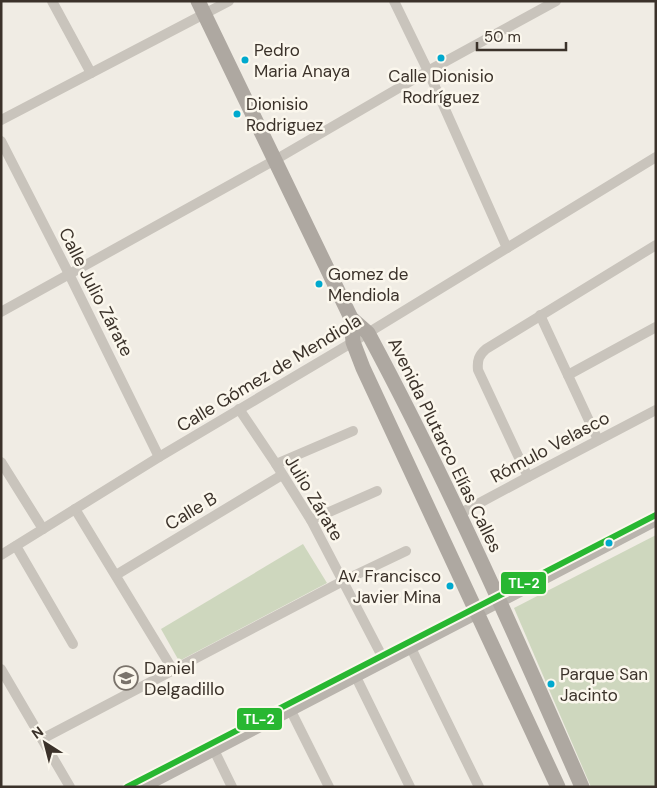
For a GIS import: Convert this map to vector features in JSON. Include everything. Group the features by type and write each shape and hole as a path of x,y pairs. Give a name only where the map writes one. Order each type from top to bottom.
{"main road":[{"name":"Avenida Plutarco Elías Calles","path":"201,8 351,318 353,342 367,377 558,787"},
{"name":"Avenida Plutarco Elías Calles","path":"351,318 368,333 459,514 500,600 582,787"},
{"path":"140,787 656,519"}],"street":[{"path":"52,1 91,73"},
{"path":"1,120 91,73 201,8 229,1"},
{"path":"394,1 428,71 507,248"},
{"path":"1,312 275,160 428,71 556,1"},
{"name":"Calle Julio Zárate","path":"1,141 160,457"},
{"name":"Calle Gómez de Mendiola","path":"1,555 656,157"},
{"path":"528,477 478,370 478,358 486,349 656,245"},
{"path":"540,315 598,440"},
{"path":"568,375 656,326"},
{"name":"Julio Zárate","path":"239,409 311,520 384,660"},
{"name":"Rómulo Velasco","path":"459,514 656,410"},
{"path":"276,464 353,431"},
{"path":"1,462 43,529"},
{"name":"Calle B","path":"116,575 282,475"},
{"path":"311,520 377,490"},
{"path":"75,509 174,670"},
{"path":"16,546 73,644"},
{"path":"42,739 342,581 406,551"},
{"path":"410,646 479,787"},
{"path":"1,669 70,787"},
{"path":"354,675 410,787"},
{"path":"290,709 329,787"},
{"path":"213,748 232,787"}],"green space":[{"name":"Parque San Jacinto","path":"656,535 656,787 591,787 514,608"},
{"path":"303,544 327,583 179,661 161,629"}],"transit line":[{"name":"TL-2","path":"127,787 656,515"}],"place":[{"name":"Calle Dionisio Rodríguez","path":"441,58"},
{"name":"Pedro Maria Anaya","path":"245,60"},
{"name":"Dionisio Rodriguez","path":"237,114"},
{"name":"Gomez de Mendiola","path":"319,284"},
{"name":"Av. Francisco Javier Mina","path":"450,586"},
{"name":"Daniel Delgadillo","path":"126,678"},
{"name":"Parque San Jacinto","path":"551,684"}]}
